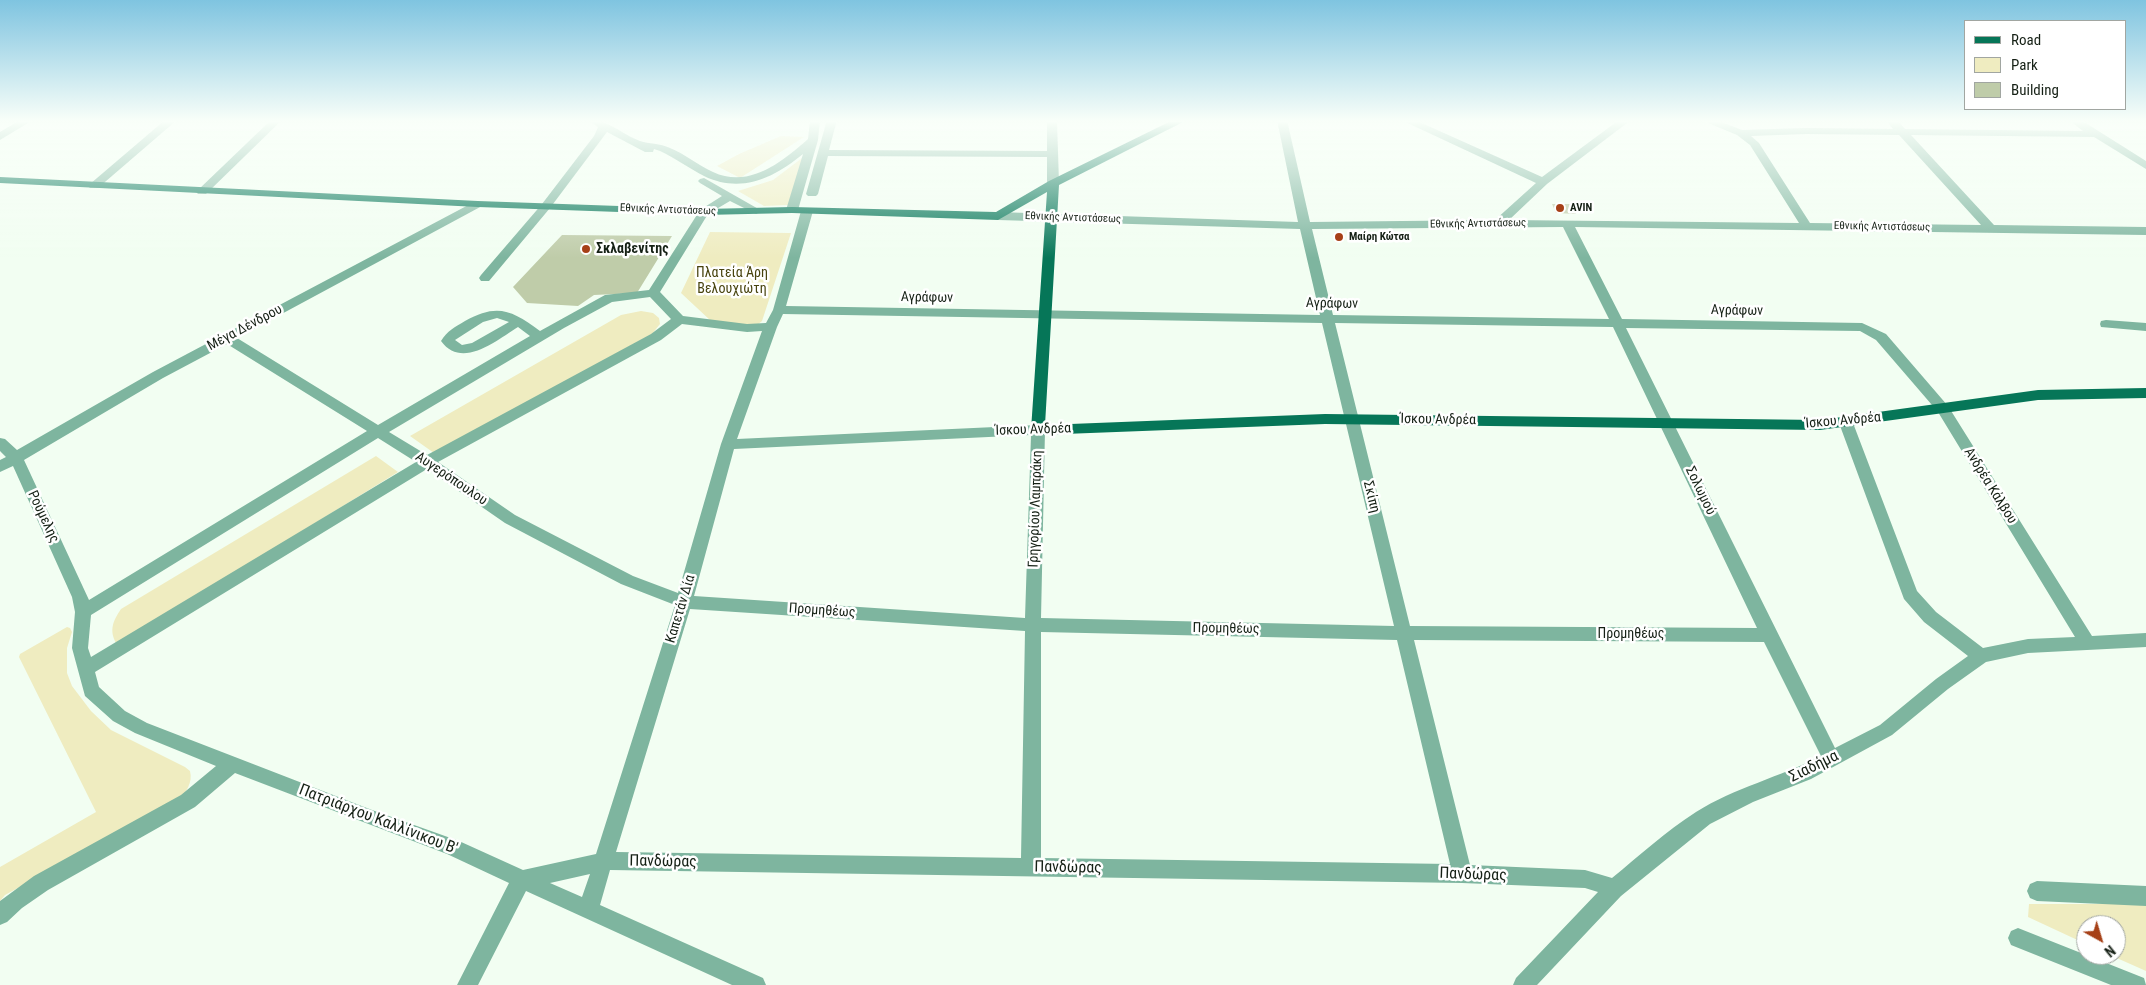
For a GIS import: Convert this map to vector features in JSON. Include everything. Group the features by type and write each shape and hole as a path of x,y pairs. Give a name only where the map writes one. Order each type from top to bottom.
{"main road":[{"path":"998,216 1052,183 1087,166"},
{"name":"Εθνικής Αντιστάσεως","path":"0,180 202,192 478,204 704,212 792,210 998,216"},
{"name":"Γρηγορίου Λαμπράκη","path":"1038,430 1044,314 1052,218 1052,183"},
{"name":"Ίσκου Ανδρέα","path":"1038,430 1352,420 1820,425 2038,396 2146,393"}],"street":[{"path":"94,186 118,166"},
{"path":"202,192 229,166"},
{"path":"485,278 546,206 577,166"},
{"path":"678,166 756,211"},
{"path":"695,166 718,179 744,182 765,175 779,166"},
{"path":"792,210 805,166"},
{"path":"812,194 819,166"},
{"name":"Γρηγορίου Λαμπράκη","path":"1052,166 1052,183"},
{"name":"Σκίπη","path":"1292,166 1462,874"},
{"path":"1509,166 1543,182"},
{"path":"1499,223 1543,182 1564,166"},
{"path":"1769,166 1806,225"},
{"path":"1933,166 1991,229"},
{"path":"653,293 704,212 730,196"},
{"name":"Μέγα Δένδρου","path":"0,467 158,375 478,204"},
{"name":"Καπετάν Δία","path":"588,910 684,602 728,444 770,328 779,310 807,211"},
{"name":"Εθνικής Αντιστάσεως","path":"998,216 1305,226 1567,223 2146,231"},
{"name":"Σολωμού","path":"1567,223 1668,424 1769,635 1832,760"},
{"path":"653,293 679,320 747,328 770,328"},
{"path":"81,604 609,298 653,293"},
{"name":"Αγράφων","path":"779,310 1617,324 1862,326 1881,337"},
{"path":"86,668 428,462 656,337 679,320"},
{"path":"518,322 540,337"},
{"path":"2106,324 2146,327"},
{"name":"Ανδρέα Κάλβου","path":"1881,337 1943,409 2088,644"},
{"name":"Αυγερόπουλου","path":"227,338 428,462 510,519 627,580 684,602"},
{"path":"1846,423 1910,594 1930,617 1981,656"},
{"name":"Γρηγορίου Λαμπράκη","path":"1031,868 1033,625 1038,430"},
{"name":"Ίσκου Ανδρέα","path":"728,444 1038,430"},
{"name":"Ρούμελης","path":"0,443 16,458 81,604"},
{"name":"Προμηθέως","path":"684,602 1033,625 1404,633 1769,635"},
{"name":"Πατριάρχου Καλλίνικου B'","path":"81,604 80,648 91,691 119,716 141,728 232,764 452,847 521,880 756,985"},
{"name":"Σιαδήμα","path":"1523,985 1614,890 1703,818 1746,796 1805,773 1886,730 1942,684 1981,656 2008,648 2146,640"},
{"path":"0,915 15,901 41,883 188,800 232,764"},
{"name":"Πανδώρας","path":"521,880 604,861 1462,874 1585,879 1599,882 1614,890"},
{"path":"467,985 521,880"},
{"path":"2037,892 2146,896"},
{"path":"2018,938 2137,985"}],"green space":[{"path":"717,166 759,166 740,178"},
{"path":"792,166 802,166 788,205 764,206 738,191 773,180"},
{"name":"Πλατεία Άρη Βελουχιώτη","path":"710,232 791,233 762,321 756,326 711,321 681,293"},
{"path":"641,311 653,313 659,318 660,324 652,334 434,453 410,436 621,315"},
{"path":"376,456 398,472 119,644 116,643 112,630 121,609"},
{"path":"67,627 72,632 67,648 67,673 72,686 91,711 111,730 185,767 190,771 190,783 179,800 5,895 0,901 0,867 96,812 19,657 20,654"},
{"path":"2029,904 2146,904 2146,971 2126,962 2126,915 2076,915 2076,939 2028,917"}],"building":[{"path":"1552,204 1572,204 1576,214 1556,213"},
{"path":"562,235 672,236 637,293 594,295 578,306 527,303 513,287"}],"place":[{"name":"AVIN","path":"1560,208"},
{"name":"Μαίρη Κώτσα","path":"1339,237"},
{"name":"Σκλαβενίτης","path":"586,249"}]}
